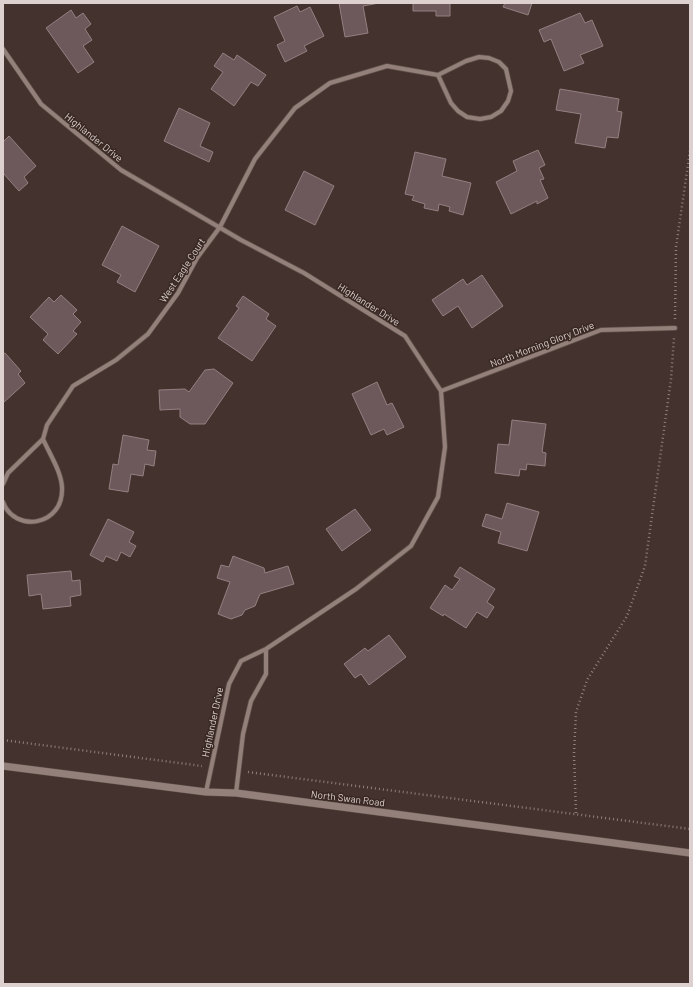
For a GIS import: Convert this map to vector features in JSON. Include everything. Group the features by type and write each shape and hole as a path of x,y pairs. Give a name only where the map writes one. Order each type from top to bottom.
{"street":[{"name":"Highlander Drive","path":"3,49 41,104 121,170 220,228 304,273 405,336 441,391 445,447 438,497 411,546 356,589 266,649 241,661 228,684 206,792"},
{"path":"479,57 490,58 500,62 506,69 511,91 508,101 501,111 491,117 480,118 467,116 458,111 451,103 438,75 466,61 479,57"},
{"name":"West Eagle Court","path":"3,484 8,473 43,439 47,425 73,386 116,360 148,334 178,293 197,258 220,228 255,159 295,108 330,83 387,66 438,75"},
{"name":"North Morning Glory Drive","path":"441,391 602,330 675,328"},
{"path":"3,502 5,508 13,516 22,520 35,522 47,518 55,513 59,505 62,487 43,439"},
{"path":"236,793 243,734 251,701 266,674 266,649"},
{"name":"North Swan Road","path":"3,766 206,792 236,793 690,853"}],"path":[{"path":"576,813 574,754 576,712 587,680 627,616 645,566 671,380 675,328 676,247 690,150"},
{"path":"3,740 211,768"},
{"path":"239,772 576,813 690,829"}],"building":[{"path":"339,3 379,3 363,6 368,33 345,37"},
{"path":"413,3 450,3 450,16 436,16 436,11 413,11"},
{"path":"505,3 532,3 528,15 503,7"},
{"path":"297,6 300,12 310,7 324,36 304,46 307,51 285,62 277,45 285,41 274,17"},
{"path":"71,10 76,18 83,13 91,24 85,29 92,40 83,46 94,62 78,73 46,28"},
{"path":"580,13 585,23 592,20 603,46 580,55 584,63 564,71 551,39 544,42 539,30"},
{"path":"223,53 234,60 237,55 266,75 258,86 251,82 234,106 211,89 223,72 214,66"},
{"path":"560,89 619,99 617,111 622,112 618,138 607,137 605,148 575,143 581,114 556,110"},
{"path":"179,108 210,123 200,146 213,152 209,162 164,141"},
{"path":"9,136 36,166 24,177 28,183 19,191 3,173 3,142"},
{"path":"538,150 545,165 539,168 544,179 540,180 548,198 537,204 537,201 511,214 496,182 517,171 513,161"},
{"path":"415,152 446,159 442,176 471,183 463,215 449,211 450,207 439,204 438,211 424,208 425,204 412,200 414,196 405,194"},
{"path":"304,171 334,186 315,225 285,210"},
{"path":"122,226 159,246 135,292 117,282 121,275 102,265"},
{"path":"482,275 503,306 472,328 458,306 443,316 432,300 463,279 467,285"},
{"path":"61,295 77,310 73,314 81,322 73,331 77,334 58,354 43,340 48,334 30,317 49,297 54,302"},
{"path":"243,296 269,314 266,319 276,326 252,361 218,338 239,308 236,306"},
{"path":"5,353 21,371 18,374 25,383 3,403 3,354"},
{"path":"214,369 233,383 205,424 190,424 180,417 180,409 160,410 159,390 185,389 189,392 205,370"},
{"path":"377,382 387,405 392,403 404,427 387,435 384,429 371,435 352,394"},
{"path":"512,420 546,424 542,452 546,453 545,466 527,464 526,470 520,469 519,476 495,473 498,444 509,445"},
{"path":"123,435 149,440 147,450 156,451 154,466 145,464 143,476 131,474 128,492 109,489 113,464 118,465"},
{"path":"507,503 539,512 527,551 498,543 501,532 482,526 486,514 502,519"},
{"path":"355,509 371,530 342,551 326,529"},
{"path":"108,519 134,532 129,542 136,546 130,557 121,552 117,561 106,556 103,562 90,555"},
{"path":"233,556 264,568 265,573 288,566 294,584 260,594 255,606 245,610 242,615 231,619 218,614 230,582 217,578 221,565 229,567"},
{"path":"460,567 495,589 487,602 494,607 487,618 477,612 466,628 444,614 443,616 430,608 445,585 452,590 460,579 454,576"},
{"path":"71,571 72,581 80,580 81,595 70,597 71,606 43,609 41,594 29,596 27,575"},
{"path":"389,635 406,657 369,685 361,674 355,678 344,664 365,648 368,651"}]}
